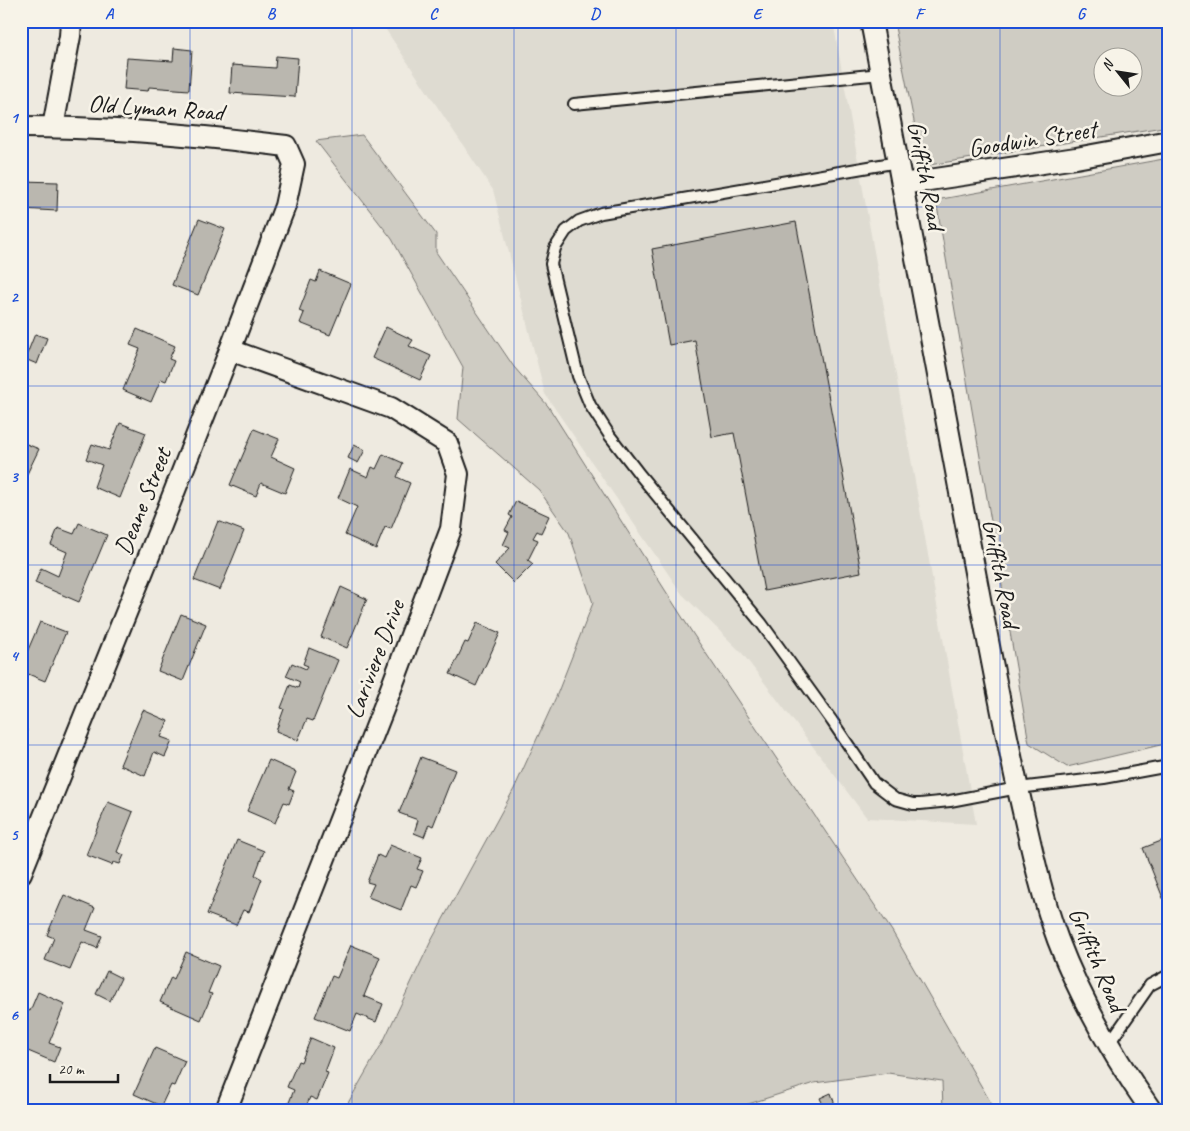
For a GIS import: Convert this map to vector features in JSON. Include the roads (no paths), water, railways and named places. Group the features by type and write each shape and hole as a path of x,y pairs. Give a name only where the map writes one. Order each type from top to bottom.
{"street":[{"path":"53,127 70,36 71,21"},
{"name":"Griffith Road","path":"871,21 1004,724 1042,888 1058,940 1090,1011 1130,1081 1151,1110"},
{"name":"Old Lyman Road","path":"21,127 128,131 211,137 286,146"},
{"name":"Goodwin Street","path":"902,184 1076,158 1169,141"},
{"name":"Deane Street","path":"21,873 147,560 285,206 294,164 286,146"},
{"name":"Lariviere Drive","path":"226,1110 384,707 451,529 458,474 446,443 391,408 230,350"}],"lane":[{"path":"574,104 881,74"},
{"path":"898,162 601,213 579,220 566,231 554,248 551,264 578,376 590,405 610,436 640,475 762,624 874,783 895,799 912,804 950,801 1018,788 1104,778 1169,766"},
{"path":"1108,1045 1150,985 1169,976"}]}
